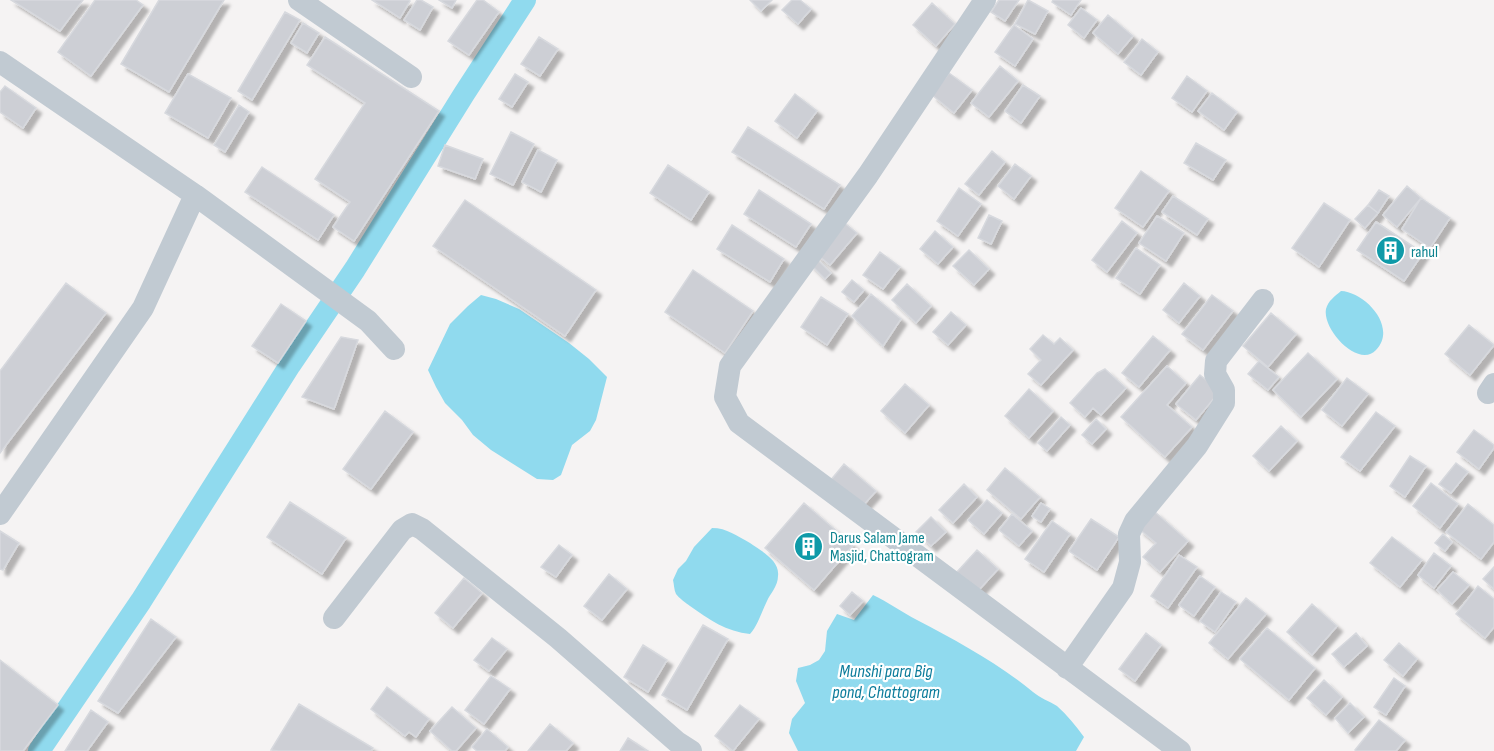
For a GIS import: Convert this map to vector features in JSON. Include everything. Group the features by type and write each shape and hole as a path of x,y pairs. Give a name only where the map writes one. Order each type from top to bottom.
{"street":[{"path":"299,0 411,77"},
{"path":"985,0 868,175 730,366 725,397 739,423 1180,751"},
{"path":"0,62 195,195 316,283 368,321 394,349"},
{"path":"0,514 143,308 195,195"},
{"path":"1068,668 1123,588 1130,562 1130,534 1135,521 1197,446 1224,403 1224,390 1215,374 1216,361 1263,300"},
{"path":"334,618 402,530 412,524 422,529 549,630 677,742 691,751"}],"water":[{"path":"1341,291 1360,297 1376,312 1381,321 1382,341 1369,355 1360,355 1343,344 1326,318 1326,309 1330,301"},
{"path":"481,295 519,309 569,343 607,377 596,420 590,431 572,445 561,475 553,480 537,479 491,450 473,435 445,403 428,370 450,324"},
{"path":"712,528 727,531 750,543 769,556 778,570 777,583 750,634 733,631 718,624 690,606 675,592 673,580 678,569"},
{"name":"Munshi para Big pond, Chattogram","path":"873,595 977,653 1057,706 1084,737 1076,751 798,751 789,733 792,719 805,703 796,681 798,668 819,660 825,651 827,631 837,614 854,620"}],"building":[{"path":"11,0 83,0 60,31"},
{"path":"95,0 136,0 143,5 91,76 58,52"},
{"path":"159,0 224,0 169,92 121,64"},
{"path":"372,0 409,0 410,1 400,18"},
{"path":"417,0 433,7 420,30 404,20"},
{"path":"439,0 456,0 452,8"},
{"path":"477,0 483,0 499,12 469,55 448,41"},
{"path":"750,0 772,0 761,11"},
{"path":"792,0 800,0 811,9 798,24 782,10"},
{"path":"999,0 1019,0 1005,21 991,12"},
{"path":"1028,0 1048,11 1035,34 1015,24"},
{"path":"1053,0 1081,0 1071,15 1052,2"},
{"path":"932,3 955,24 936,46 913,25"},
{"path":"1081,8 1097,20 1084,38 1068,25"},
{"path":"285,12 300,20 252,100 238,91"},
{"path":"1108,15 1133,36 1118,54 1093,33"},
{"path":"303,23 319,33 307,53 291,43"},
{"path":"1014,25 1033,39 1015,66 995,52"},
{"path":"325,37 439,111 354,241 333,227 350,202 315,179 365,103 307,65"},
{"path":"539,37 558,49 540,76 521,64"},
{"path":"1142,39 1158,52 1141,75 1124,62"},
{"path":"1000,66 1018,81 989,117 971,103"},
{"path":"949,73 972,90 954,113 932,95"},
{"path":"188,74 231,98 208,138 165,113"},
{"path":"515,74 528,82 512,107 499,99"},
{"path":"1187,76 1207,91 1192,112 1172,98"},
{"path":"1023,85 1040,96 1021,123 1005,111"},
{"path":"5,86 36,108 23,128 0,112 0,92"},
{"path":"1212,93 1237,112 1224,130 1198,111"},
{"path":"795,94 817,111 797,138 775,121"},
{"path":"239,105 249,112 225,152 214,145"},
{"path":"748,127 840,185 824,209 732,152"},
{"path":"511,132 534,144 513,185 490,174"},
{"path":"1196,143 1226,160 1213,180 1184,163"},
{"path":"445,145 483,159 475,179 438,166"},
{"path":"538,150 557,160 541,192 522,182"},
{"path":"992,151 1005,162 979,195 965,184"},
{"path":"1015,164 1031,176 1014,199 998,186"},
{"path":"668,165 709,192 691,220 650,193"},
{"path":"262,167 334,215 318,240 245,192"},
{"path":"1141,171 1169,191 1143,227 1115,208"},
{"path":"1407,186 1421,198 1397,227 1383,215"},
{"path":"959,188 981,204 958,236 937,221"},
{"path":"759,190 811,224 796,247 744,214"},
{"path":"1379,190 1389,196 1378,213 1368,205"},
{"path":"1173,196 1208,219 1197,235 1162,212"},
{"path":"1421,198 1450,218 1430,248 1402,229"},
{"path":"465,200 596,290 565,336 433,246"},
{"path":"1324,203 1350,220 1319,267 1292,248"},
{"path":"1368,205 1378,213 1365,228 1355,219"},
{"path":"989,215 1002,221 991,244 978,238"},
{"path":"1157,216 1184,233 1166,261 1139,243"},
{"path":"841,220 857,233 830,265 814,252"},
{"path":"1122,221 1137,233 1107,272 1092,260"},
{"name":"rahul","path":"1376,222 1423,253 1404,281 1357,250"},
{"path":"732,225 784,259 770,282 717,249"},
{"path":"935,231 953,247 938,264 920,249"},
{"path":"1136,248 1160,265 1140,294 1116,278"},
{"path":"969,250 989,269 974,285 953,266"},
{"path":"880,252 900,267 883,289 863,275"},
{"path":"815,257 831,273 825,279 809,263"},
{"path":"693,270 753,311 725,353 665,312"},
{"path":"852,280 864,290 854,302 842,292"},
{"path":"66,283 106,313 0,453 0,371"},
{"path":"1184,283 1200,296 1179,323 1163,310"},
{"path":"907,284 931,306 916,323 892,300"},
{"path":"871,294 901,319 883,346 852,316"},
{"path":"1212,295 1233,311 1203,350 1182,334"},
{"path":"821,297 848,314 827,345 801,327"},
{"path":"281,304 306,321 278,363 252,346"},
{"path":"951,312 966,325 948,345 933,332"},
{"path":"1271,313 1296,334 1268,367 1243,346"},
{"path":"1469,325 1494,345 1470,375 1445,354"},
{"path":"1043,335 1054,344 1060,338 1073,350 1041,385 1028,374 1041,360 1030,349"},
{"path":"1153,336 1170,350 1139,387 1122,373"},
{"path":"341,337 358,340 334,409 302,397"},
{"path":"1308,353 1337,379 1301,417 1273,390"},
{"path":"1259,361 1279,377 1268,390 1248,374"},
{"path":"1167,366 1186,383 1167,405 1192,427 1165,457 1121,417"},
{"path":"1105,369 1126,388 1101,415 1093,408 1085,417 1070,403 1097,373"},
{"path":"1200,375 1220,391 1196,420 1176,404"},
{"path":"1347,378 1368,394 1342,426 1322,410"},
{"path":"905,384 929,405 905,433 881,411"},
{"path":"1029,389 1053,411 1029,438 1005,416"},
{"path":"385,411 413,432 371,489 343,469"},
{"path":"1376,412 1395,426 1360,471 1341,457"},
{"path":"1061,417 1070,425 1047,451 1038,443"},
{"path":"1096,419 1106,429 1092,444 1082,435"},
{"path":"1281,426 1297,441 1269,471 1253,456"},
{"path":"1474,430 1494,445 1479,469 1457,452"},
{"path":"1410,456 1426,466 1405,497 1390,486"},
{"path":"1456,463 1468,472 1451,493 1439,484"},
{"path":"844,464 876,491 861,508 830,481"},
{"path":"1005,468 1040,497 1021,519 987,490"},
{"path":"1431,483 1458,504 1440,528 1413,506"},
{"path":"964,484 977,497 953,523 939,510"},
{"path":"987,500 1002,513 984,534 968,520"},
{"path":"290,502 346,538 322,574 267,537"},
{"name":"Darus Salam Jame Masjid, Chattogram","path":"804,503 853,545 814,590 765,548"},
{"path":"1041,503 1050,509 1041,522 1032,516"},
{"path":"1468,504 1494,525 1494,542 1481,559 1446,532"},
{"path":"1154,511 1188,541 1160,572 1143,557 1156,543 1139,529"},
{"path":"1012,514 1032,531 1019,546 999,530"},
{"path":"931,517 946,532 931,546 916,532"},
{"path":"1091,519 1119,537 1097,570 1069,551"},
{"path":"1052,521 1070,534 1044,572 1025,559"},
{"path":"0,531 19,543 3,570 0,569"},
{"path":"1443,534 1452,542 1445,551 1435,543"},
{"path":"1392,537 1422,560 1400,587 1370,563"},
{"path":"559,545 572,555 556,577 541,567"},
{"path":"977,550 998,569 977,592 956,573"},
{"path":"1434,553 1451,566 1434,588 1418,575"},
{"path":"1179,555 1197,567 1168,608 1151,596"},
{"path":"1494,567 1494,589 1483,579"},
{"path":"1453,572 1469,585 1452,604 1437,590"},
{"path":"609,574 627,589 602,620 584,606"},
{"path":"1200,576 1215,587 1194,616 1179,605"},
{"path":"464,578 482,593 453,628 435,613"},
{"path":"1478,586 1494,599 1494,627 1485,638 1456,614"},
{"path":"852,592 863,601 850,615 840,606"},
{"path":"1221,592 1236,602 1215,632 1200,621"},
{"path":"1246,598 1266,614 1228,659 1209,643"},
{"path":"1312,604 1337,626 1312,655 1287,632"},
{"path":"151,619 176,637 118,713 98,701"},
{"path":"703,625 728,639 687,710 662,695"},
{"path":"1267,628 1315,668 1289,700 1240,659"},
{"path":"1146,633 1161,645 1135,681 1119,669"},
{"path":"1356,633 1367,646 1344,667 1332,654"},
{"path":"492,638 507,649 489,671 474,660"},
{"path":"1399,643 1417,659 1403,676 1384,660"},
{"path":"643,645 667,660 648,692 624,677"},
{"path":"0,660 58,705 23,751 0,751"},
{"path":"491,676 510,689 484,724 465,710"},
{"path":"1394,678 1405,686 1386,715 1374,707"},
{"path":"1324,680 1342,697 1326,715 1307,698"},
{"path":"387,687 429,719 416,737 409,732 405,736 371,709"},
{"path":"1350,703 1364,717 1348,733 1335,718"},
{"path":"299,704 373,748 371,751 271,750"},
{"path":"740,705 759,719 733,751 715,736"},
{"path":"452,707 476,728 456,751 452,751 430,731"},
{"path":"91,710 108,722 87,751 65,751"},
{"path":"1379,720 1405,740 1396,751 1356,751 1355,750"},
{"path":"550,724 573,743 566,751 528,751"},
{"path":"487,729 508,747 505,751 477,751 472,747"},
{"path":"628,738 648,751 620,751"}],"waterway":[{"path":"39,751 141,601 525,0"}],"place":[{"name":"rahul","path":"1390,251"},
{"name":"Darus Salam Jame Masjid, Chattogram","path":"809,546"}]}
